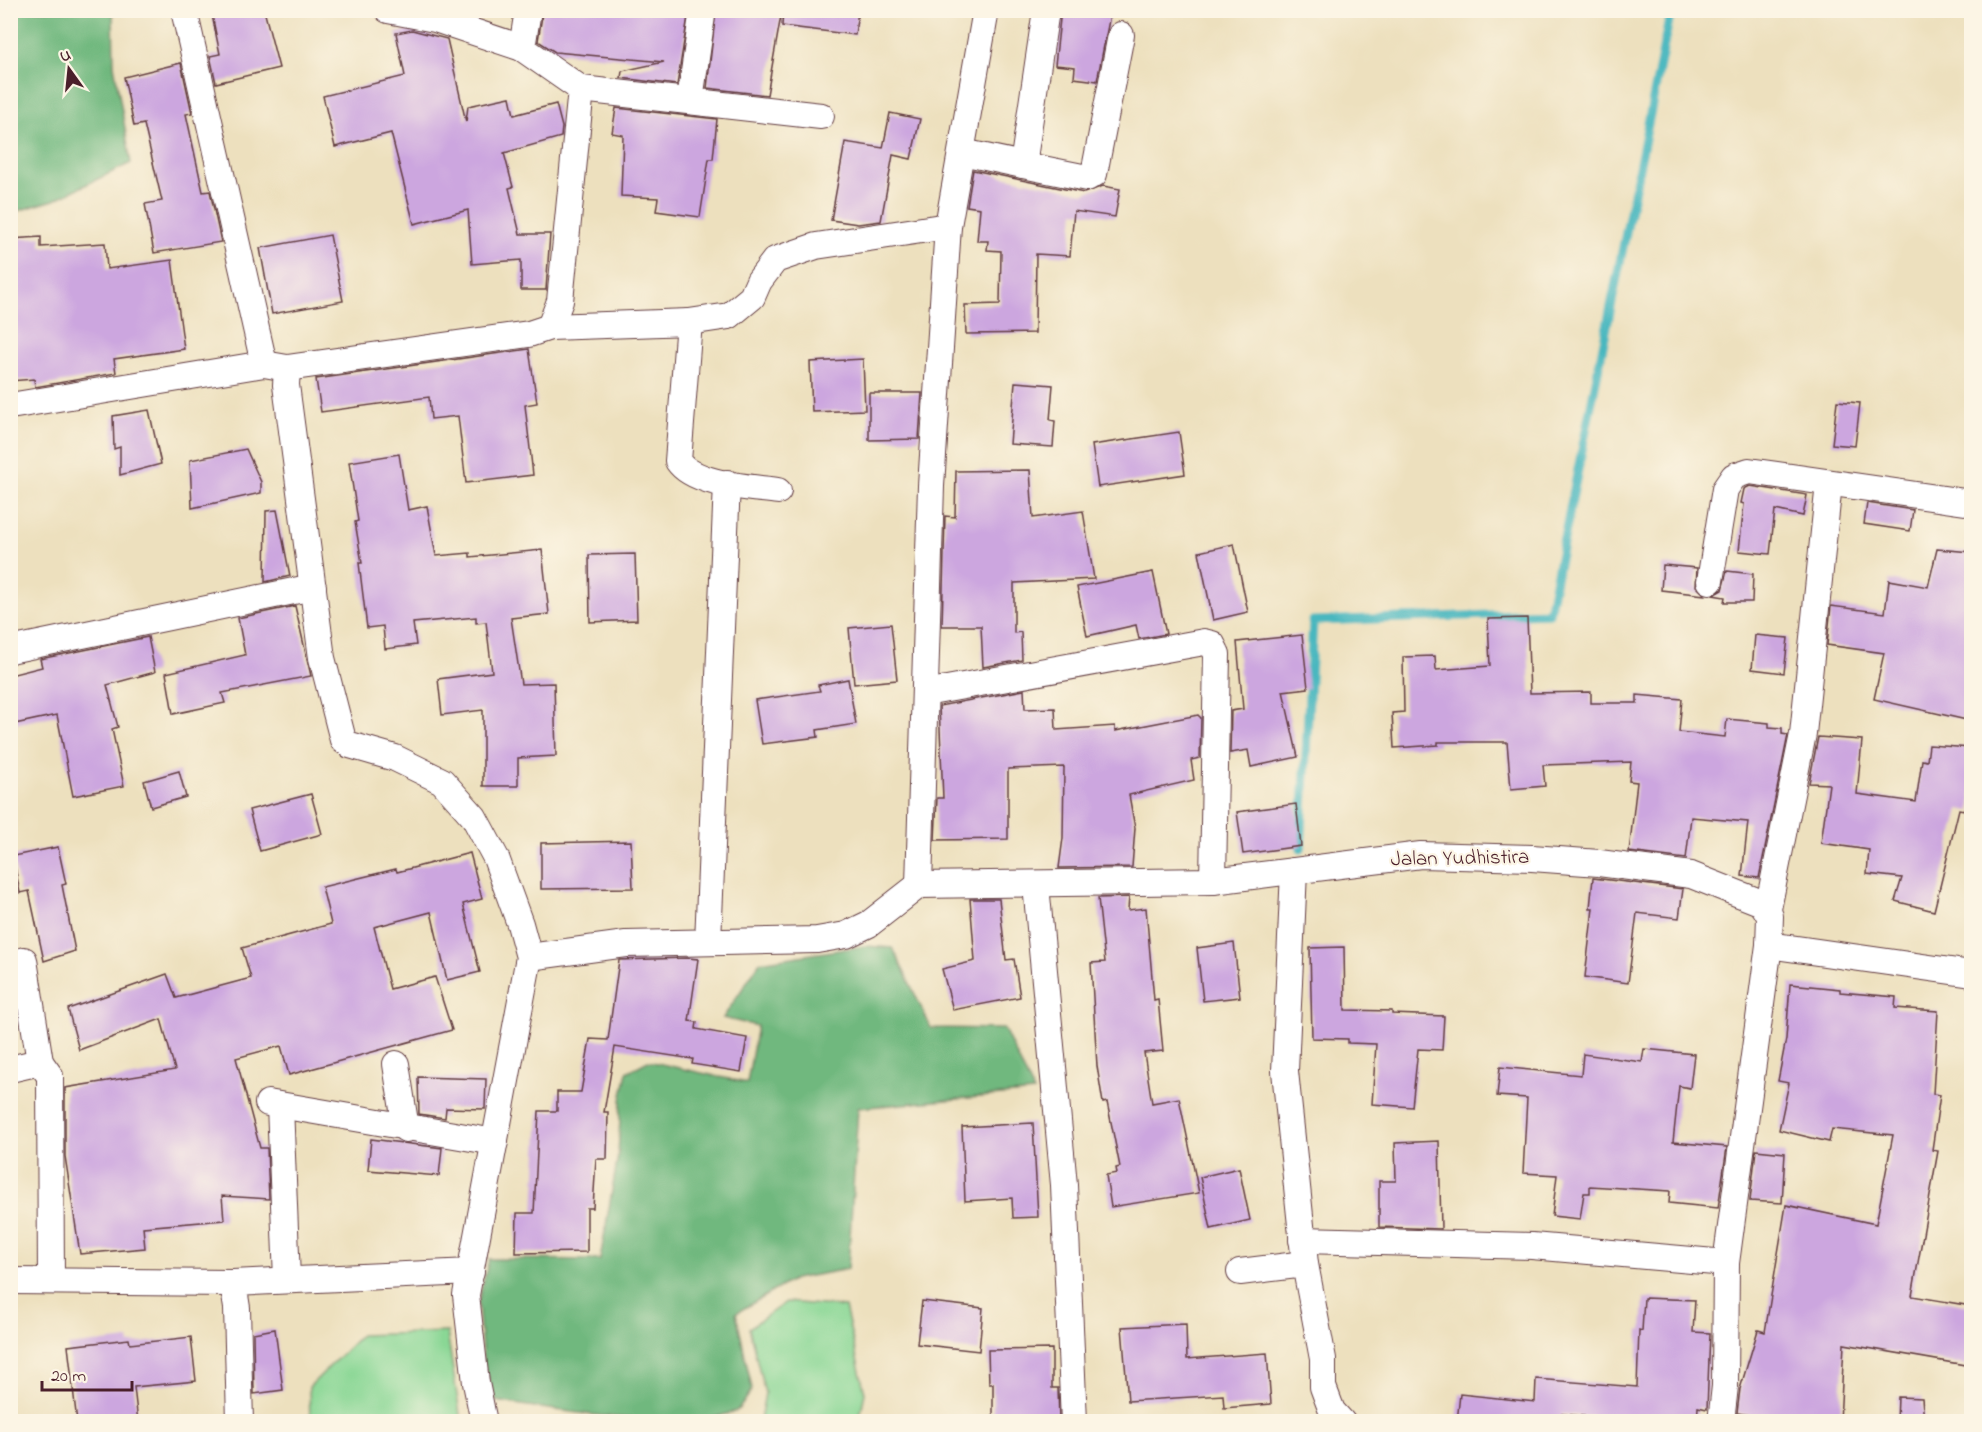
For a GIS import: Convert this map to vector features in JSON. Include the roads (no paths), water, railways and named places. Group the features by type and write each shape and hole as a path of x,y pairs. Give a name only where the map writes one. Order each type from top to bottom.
{"street":[{"path":"184,10 275,366 286,385 322,658 343,741 350,746 395,758 442,781 474,817 496,858 520,924 529,957 466,1295 476,1383 484,1422"},
{"path":"388,10 435,19 522,48 581,89 821,116"},
{"path":"522,48 528,10"},
{"path":"529,957 626,944 817,940 846,935 869,924 919,885 931,486 948,226 986,10"},
{"path":"1023,165 1046,10"},
{"path":"690,100 702,16"},
{"path":"962,152 1087,178 1094,174 1121,35"},
{"path":"550,327 560,302 581,89"},
{"path":"10,406 275,366 529,334 550,327 689,322 729,316 752,297 759,281 775,260 816,246 948,226"},
{"path":"689,322 678,461 684,470 697,476 778,491"},
{"path":"1710,581 1725,489 1734,476 1749,471 1971,503"},
{"path":"708,942 727,483"},
{"path":"1721,1422 1725,1386 1726,1263 1769,945 1770,916 1768,909 1803,734 1829,483"},
{"path":"10,650 313,588"},
{"path":"925,693 1204,642 1212,644 1217,654 1213,881"},
{"name":"Jalan Yudhistira","path":"919,885 1213,881 1421,855 1532,858 1599,863 1691,876 1757,900 1768,909"},
{"path":"1294,871 1285,1071 1304,1252 1323,1359 1323,1387 1332,1411 1342,1422"},
{"path":"1036,885 1064,1185 1074,1422"},
{"path":"1769,945 1971,974"},
{"path":"24,960 40,1062 50,1076 51,1280"},
{"path":"10,1070 40,1062"},
{"path":"396,1064 406,1129"},
{"path":"287,1279 274,1104 406,1129 495,1142"},
{"path":"1240,1272 1304,1252 1532,1246 1726,1263"},
{"path":"10,1281 233,1283 471,1272"},
{"path":"233,1283 237,1308 240,1422"}],"waterway":[{"path":"1301,848 1313,621 1549,613 1671,10"}]}
